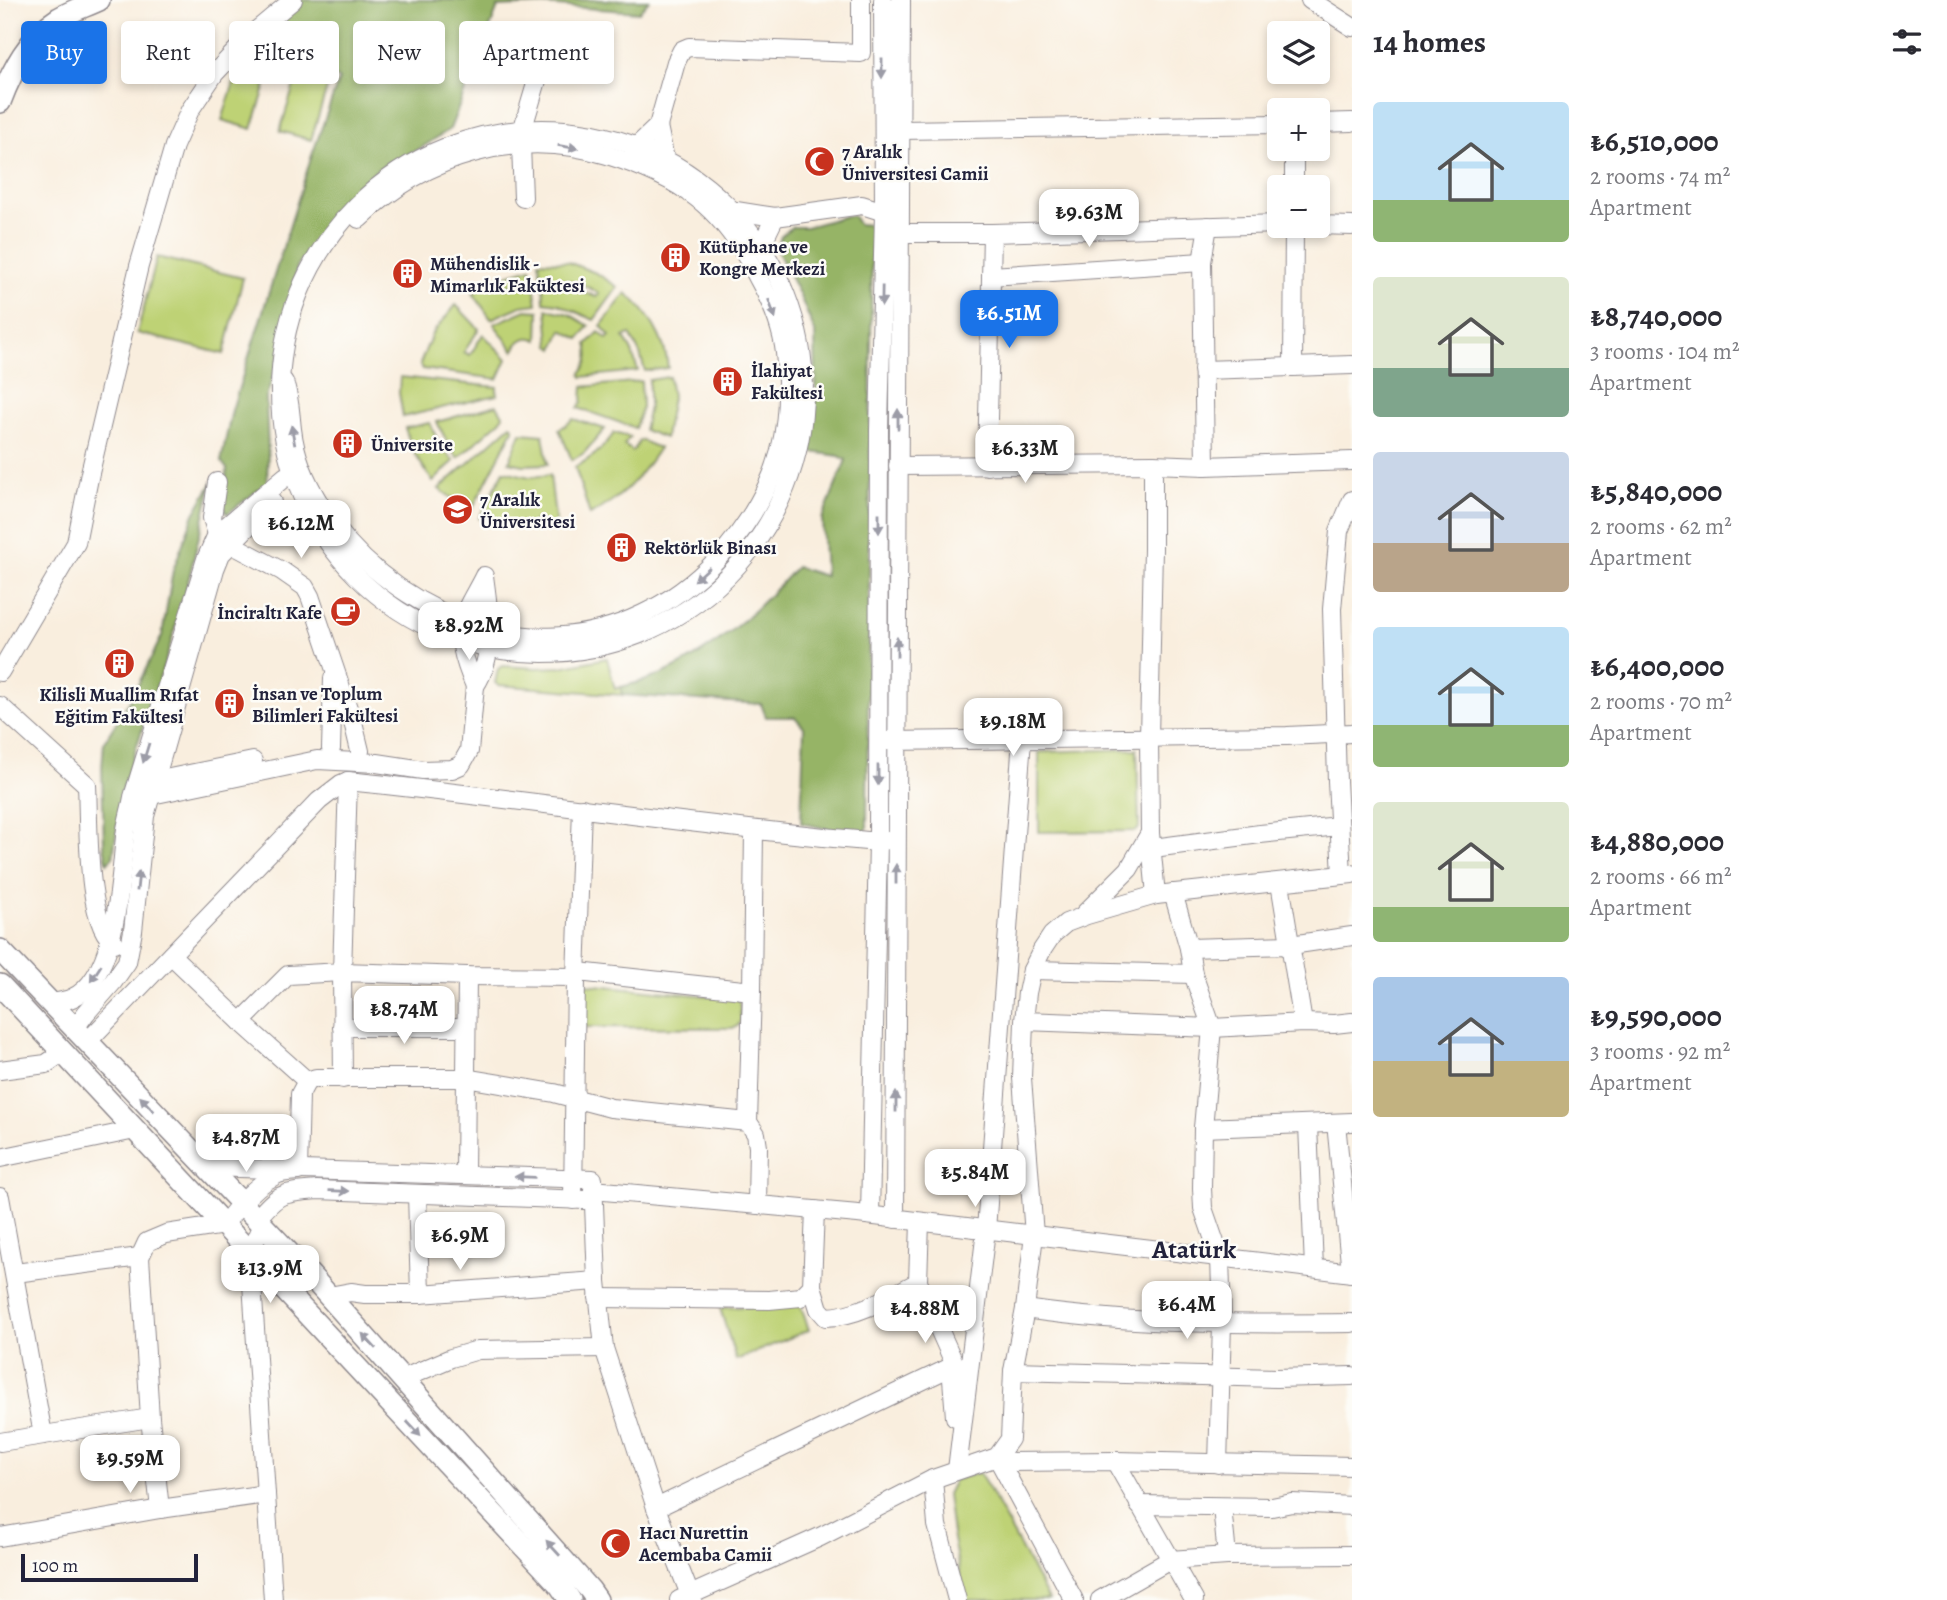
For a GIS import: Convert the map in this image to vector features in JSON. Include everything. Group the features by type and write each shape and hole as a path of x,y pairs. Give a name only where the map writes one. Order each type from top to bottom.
{"main road":[{"path":"0,67 6,53 30,23 53,5 65,0"},
{"path":"0,102 18,61 40,33 60,18 99,0"},
{"path":"0,950 329,1296 597,1600"},
{"path":"0,985 559,1584 570,1600"}],"street":[{"path":"0,672 76,544 139,266 174,146 190,110 215,73 251,35 293,0"},
{"path":"767,276 761,246 724,199 694,175 662,166 634,155 604,138 570,132 522,138 487,136 424,158 380,183 336,226 313,263 302,294 302,309 284,382 289,395 297,477 323,536 357,575 394,603 461,630 489,638 505,650 571,651 637,636 667,623 718,587 738,567 764,532 791,472 799,441 803,408 799,342 786,295 767,276 716,213 662,166 658,126 676,62 682,50 689,47 861,53 861,0"},
{"path":"883,0 892,211 899,233 895,1219"},
{"path":"870,1215 878,842 879,445 892,211 901,130 901,0"},
{"path":"1310,0 1352,27"},
{"path":"523,198 522,138 537,84"},
{"path":"1330,123 1352,122"},
{"path":"901,130 1267,124"},
{"path":"634,155 658,126"},
{"path":"736,211 775,217 862,205 892,211"},
{"path":"761,246 775,217"},
{"path":"899,233 992,233 1267,224"},
{"path":"1330,225 1352,226"},
{"path":"1205,466 1202,262 1208,226"},
{"path":"988,466 992,233"},
{"path":"1293,367 1294,238"},
{"path":"991,276 1202,262"},
{"path":"1203,370 1352,365"},
{"path":"898,467 1153,464 1205,466 1352,461"},
{"path":"1153,464 1149,738 1151,841 1165,894 1189,948 1193,974 1212,1028 1203,1128 1202,1188 1203,1208 1220,1257 1222,1323 1218,1464"},
{"path":"51,1003 73,998 82,991 96,975 105,957 115,917 127,828 144,789 205,559 224,539 297,477"},
{"path":"217,482 212,518 224,539 282,571 304,587 310,596 355,726 360,751"},
{"path":"999,1460 1010,1439 1013,1371 1025,1309 1034,1235 1022,1078 1024,1021 1032,970 1052,935 1066,923 1080,917 1165,894 1347,874 1339,826 1344,733 1332,609 1339,531 1352,499"},
{"path":"144,789 317,760 377,763 423,770 452,769 461,765 467,757 475,687 482,677 489,638 484,576 461,630 469,673 475,687"},
{"path":"331,749 334,667"},
{"path":"0,706 88,785 94,901 99,923 110,941 129,951"},
{"path":"878,741 1344,733"},
{"path":"144,789 306,751 331,749 439,760 453,755 469,737"},
{"path":"957,1471 986,1230 1022,739"},
{"path":"81,1035 170,955 319,801 348,781 460,792 754,830 878,842 896,839"},
{"path":"342,1079 342,972 348,781"},
{"path":"81,1035 86,1013 127,962 133,931 145,816 144,789"},
{"path":"573,1200 582,808"},
{"path":"1080,917 1129,869 1151,841 1339,826"},
{"path":"754,830 748,1122 756,1134 758,1147 757,1205"},
{"path":"1280,883 1303,1023"},
{"path":"1189,948 1291,945 1352,936"},
{"path":"170,955 307,1081"},
{"path":"1032,970 1193,974"},
{"path":"241,1022 288,975 342,972 467,976 577,975 752,991"},
{"path":"465,1175 467,976"},
{"path":"1024,1021 1212,1028 1352,1022"},
{"path":"342,1027 466,1027"},
{"path":"0,1070 46,1065 62,1052"},
{"path":"298,1171 300,1094 307,1081 316,1078 465,1078 611,1108 748,1122"},
{"path":"207,1167 574,1179 593,1190 870,1215 1352,1273 1344,1123 1203,1128"},
{"path":"1308,1125 1314,1268"},
{"path":"0,1158 135,1130"},
{"path":"160,1509 150,1418 140,1257 147,1242 166,1234 224,1225 241,1202 277,1175 298,1171"},
{"path":"273,1600 250,1253 259,1222 271,1202 287,1193 317,1190 573,1200 593,1190"},
{"path":"593,1190 597,1290 604,1348 687,1599 820,1537 933,1479 999,1460 1352,1466"},
{"path":"417,1194 420,1294"},
{"path":"0,1198 43,1435"},
{"path":"815,1210 812,1286 819,1308 826,1317 836,1317 864,1308 918,1282"},
{"path":"920,1222 918,1282 955,1365 953,1379 957,1471"},
{"path":"15,1273 140,1257"},
{"path":"329,1296 352,1292 420,1294 597,1290 769,1300 801,1297 812,1286"},
{"path":"1025,1309 1120,1320 1352,1323"},
{"path":"402,1379 451,1358 478,1350 604,1348"},
{"path":"656,1508 955,1365"},
{"path":"1013,1371 1276,1378 1352,1377"},
{"path":"0,1441 150,1418"},
{"path":"999,1460 1074,1600"},
{"path":"1115,1461 1194,1600"},
{"path":"933,1479 937,1525 952,1598"},
{"path":"0,1537 160,1509 266,1494"},
{"path":"1139,1505 1272,1507 1292,1503 1352,1506"},
{"path":"1222,1507 1227,1556"},
{"path":"1100,1600 1170,1560 1227,1556 1352,1555"}],"green space":[{"path":"293,0 649,0 639,12 543,5 498,7 492,21 459,21 459,84 468,84 450,129 421,148 377,170 342,199 297,267 285,337 266,398 267,483 227,514 223,504 227,469 221,461 232,410 311,158 339,84 339,21 278,21"},
{"path":"233,84 266,85 252,129 222,120"},
{"path":"294,84 328,84 311,140 280,131"},
{"path":"853,216 858,224 872,225 867,829 860,836 801,823 804,727 795,717 766,717 761,704 622,695 621,687 673,669 713,645 748,616 796,567 825,576 822,519 846,460 839,456 811,452 816,394 815,332 777,250 781,236 792,227 806,227"},
{"path":"157,257 243,278 224,354 137,333"},
{"path":"539,261 568,262 596,273 618,287 594,320 559,304 544,302 543,284 548,283 575,288 596,297 599,294 572,281 541,278"},
{"path":"531,268 533,280 508,284 508,288 534,284 537,304 521,306 491,319 473,293 501,277"},
{"path":"626,293 654,326 664,347 668,368 645,371 630,334 624,337 638,371 582,377 581,373 588,359 587,344 599,332 607,339 610,336 601,326"},
{"path":"456,305 479,329 464,352 470,355 483,334 507,359 498,379 423,369 420,364 432,334"},
{"path":"547,309 569,314 589,326 579,339 562,330 554,349 550,346"},
{"path":"526,310 539,311 538,340 523,339 514,351 494,324"},
{"path":"400,377 497,387 497,395 403,417 399,393"},
{"path":"669,377 672,397 665,438 644,430 649,407 649,380"},
{"path":"641,381 642,407 635,428 578,408 582,402 583,387"},
{"path":"497,405 503,415 501,420 458,458 437,422"},
{"path":"573,419 605,429 584,453 572,460 559,429"},
{"path":"430,423 440,446 454,461 433,482 413,451 405,428"},
{"path":"511,425 514,428 471,511 439,489"},
{"path":"521,433 543,435 548,464 524,465 509,462"},
{"path":"614,433 630,437 624,445 633,451 640,440 659,448 629,487 590,515 575,467 597,453"},
{"path":"504,471 530,477 550,475 556,525 542,526 540,521 535,520 526,528 515,527 479,518"},
{"path":"212,483 168,653 123,787 113,857 107,863 104,847 102,767 104,742 132,697 162,636 173,570 194,514"},
{"path":"607,658 615,689 621,687 622,695 495,683 498,669 502,666 560,667"},
{"path":"1137,749 1139,828 1136,831 1039,832 1039,752"},
{"path":"585,984 739,999 741,1020 738,1026 732,1028 584,1027"},
{"path":"800,1304 809,1330 736,1360 720,1308"},
{"path":"979,1473 1049,1600 965,1600 947,1494 954,1480"}],"place":[{"name":"7 Aralık Üniversitesi Camii","path":"819,162"},
{"name":"Kütüphane ve Kongre Merkezi","path":"676,257"},
{"name":"Mühendislik - Mimarlık Faküktesi","path":"407,274"},
{"name":"İlahiyat Fakültesi","path":"728,381"},
{"name":"Üniversite","path":"348,444"},
{"name":"7 Aralık Üniversitesi","path":"457,510"},
{"name":"Rektörlük Binası","path":"621,547"},
{"name":"İnciraltı Kafe","path":"345,612"},
{"name":"Kilisli Muallim Rıfat Eğitim Fakültesi","path":"119,663"},
{"name":"İnsan ve Toplum Bilimleri Fakültesi","path":"229,704"},
{"name":"Hacı Nurettin Acembaba Camii","path":"616,1543"}],"district":[{"name":"Atatürk","path":"1194,1249"}]}
